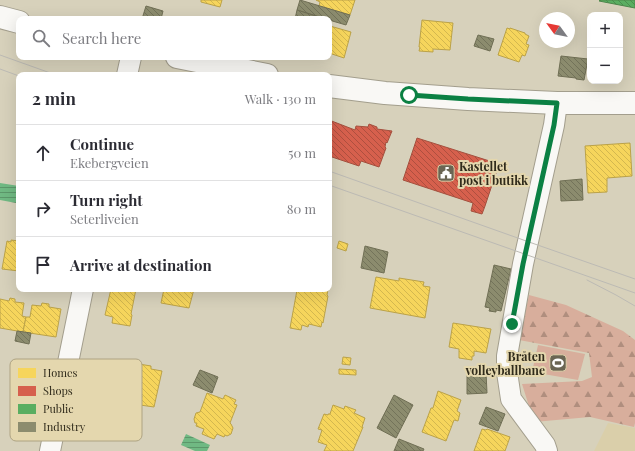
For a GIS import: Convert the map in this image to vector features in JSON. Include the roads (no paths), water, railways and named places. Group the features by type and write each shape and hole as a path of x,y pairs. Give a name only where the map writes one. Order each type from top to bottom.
{"main road":[{"path":"0,17 16,21"},
{"path":"191,60 252,72"},
{"path":"332,86 431,97 557,103 635,103"}],"street":[{"path":"128,72 130,60"},
{"path":"547,451 545,444 511,399 507,372 507,356 523,264 554,125 557,103"},
{"path":"69,359 82,292"},
{"path":"50,451 52,441"}],"tram line":[{"path":"0,55 48,72"},
{"path":"0,69 16,75"},
{"path":"332,172 635,279"},
{"path":"332,186 635,293"},
{"path":"587,280 635,306"}],"place":[{"name":"Kastellet post i butikk","path":"446,173"},
{"name":"Bråten volleyballbane","path":"558,363"}]}
